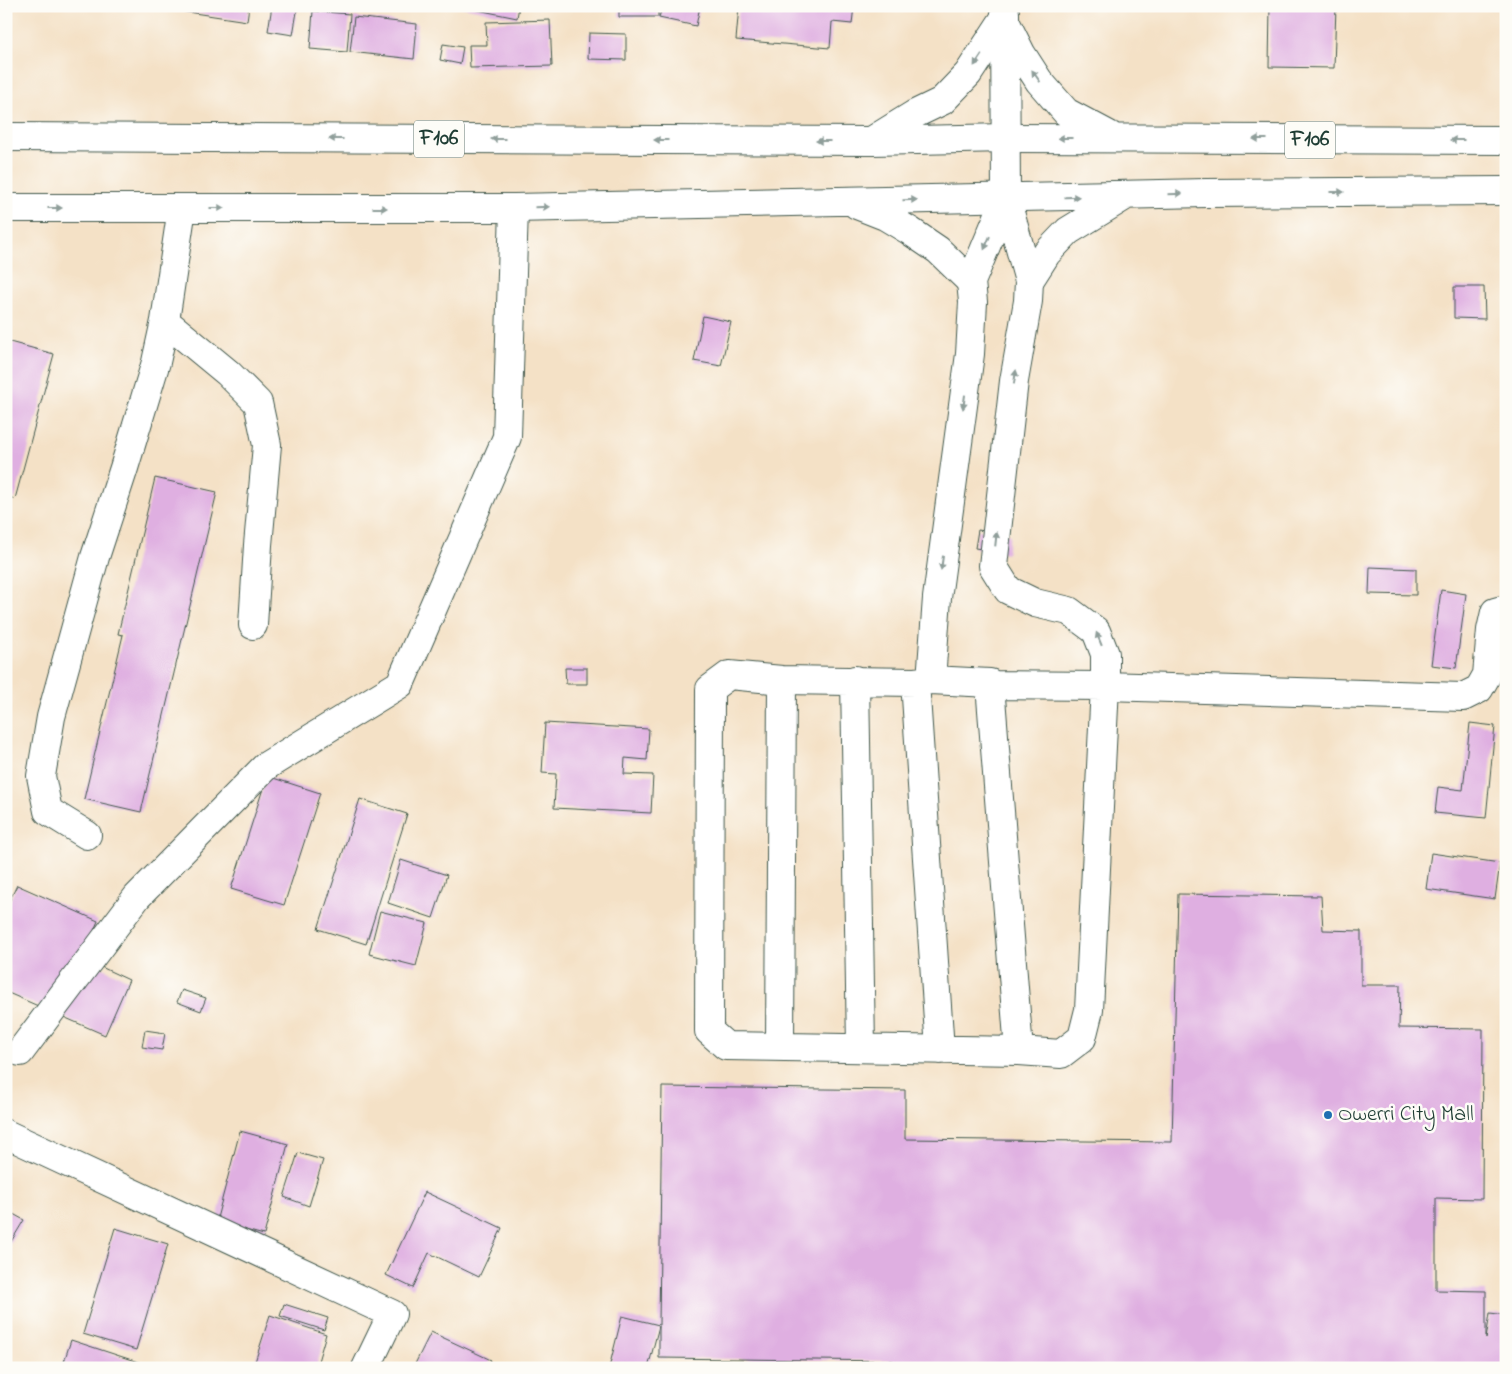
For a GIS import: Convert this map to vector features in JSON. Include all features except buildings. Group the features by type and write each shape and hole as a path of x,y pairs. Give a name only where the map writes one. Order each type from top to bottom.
{"main road":[{"path":"1005,13 1006,198 1029,281 1028,301 1014,382 993,566 1008,590 1035,603 1069,612 1096,631 1105,654 1105,686 1089,1010 1082,1038 1061,1054 1019,1051 726,1046 709,1031 710,689 729,675 782,680 923,681 990,683 990,685 1105,686 1463,697 1479,689 1487,675 1491,630 1495,612 1506,608"},
{"path":"1005,13 1020,54 1039,81 1066,112 1114,138"},
{"path":"872,141 916,114 942,101 968,74 1005,13"},
{"name":"F106","path":"6,137 872,141 1005,138 1506,140"},
{"path":"6,208 514,208 1206,193 1506,191"},
{"path":"1029,281 1047,252 1068,231 1126,195"},
{"path":"940,1050 923,681 937,598 970,354 973,302 971,282 1006,198"},
{"path":"844,200 885,216 910,231 938,250 971,282"},
{"path":"87,835 48,811 41,776 51,717 96,557 156,362 165,321 182,208"},
{"path":"20,1052 137,897 266,766 400,684 507,437 514,208"},
{"path":"165,321 228,373 258,403 267,445 253,625"},
{"path":"780,1046 782,680"},
{"path":"855,680 861,1048"},
{"path":"990,685 1019,1051"},
{"path":"6,1134 392,1314 366,1368"}],"place":[{"name":"Owerri City Mall","path":"1328,1115"}]}
